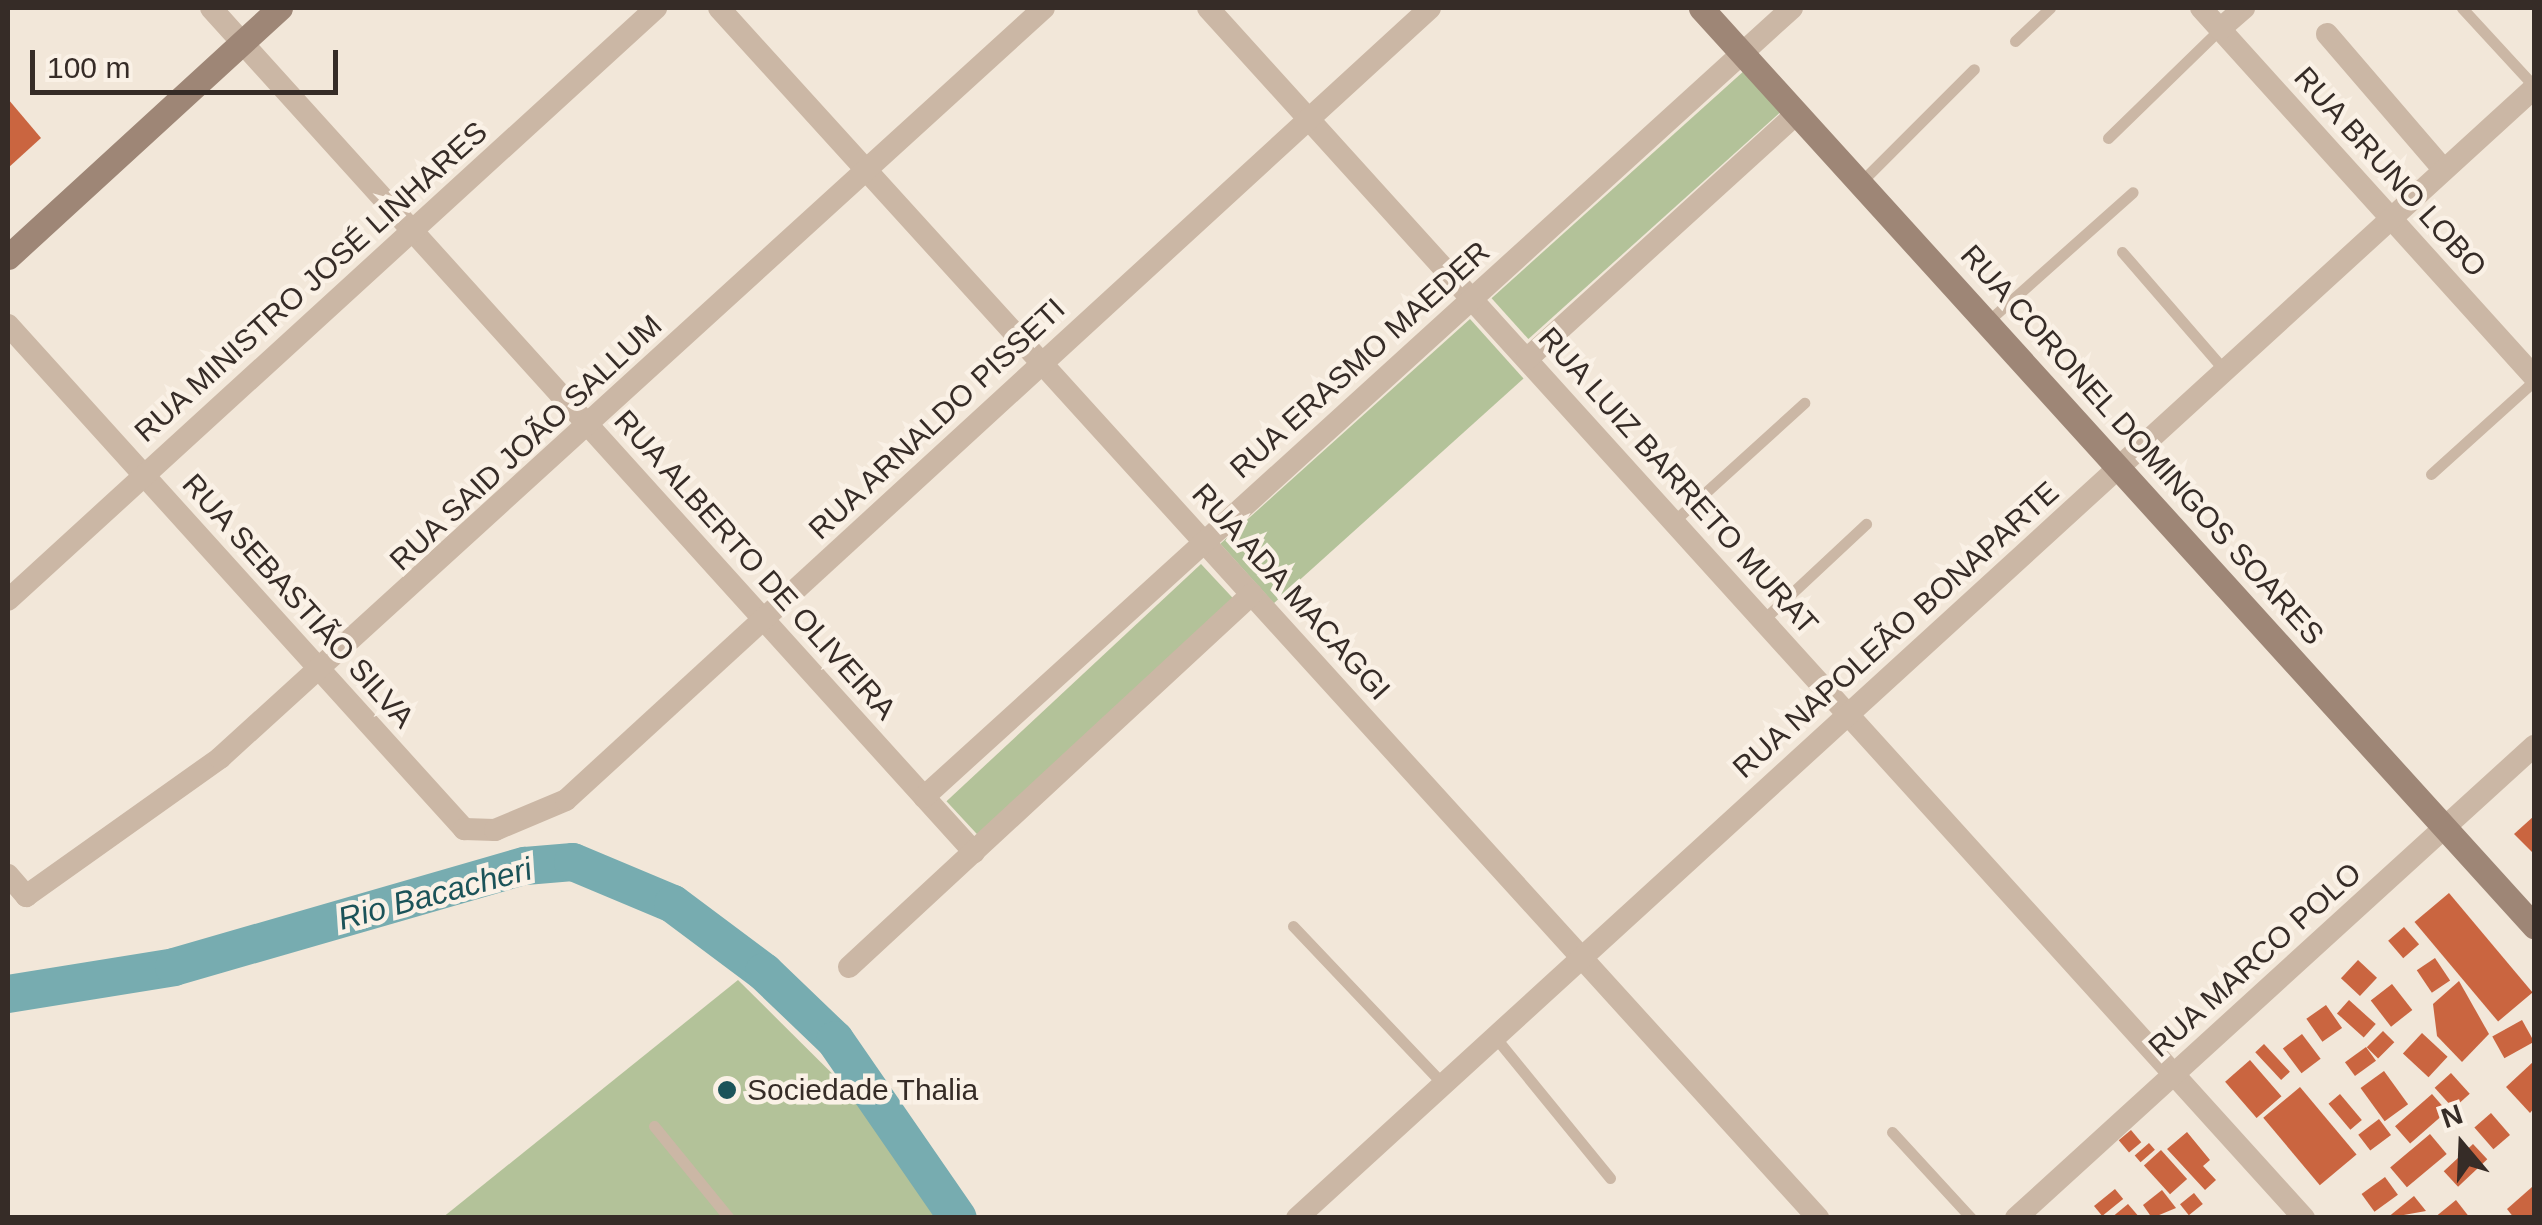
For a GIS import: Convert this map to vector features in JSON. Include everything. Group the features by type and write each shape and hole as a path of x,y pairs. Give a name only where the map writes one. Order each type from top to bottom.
{"street":[{"name":"RUA ALBERTO DE OLIVEIRA","path":"211,8 974,852"},
{"path":"8,257 280,8"},
{"name":"RUA MINISTRO JOSÉ LINHARES","path":"8,600 656,8"},
{"name":"RUA ADA MACAGGI","path":"719,8 1818,1218"},
{"name":"RUA SAID JOÃO SALLUM","path":"8,876 26,896 163,804 322,672 1044,8"},
{"name":"RUA LUIZ BARRETO MURAT","path":"1208,8 2304,1218"},
{"name":"RUA ARNALDO PISSETI","path":"464,829 514,826 566,800 1430,8"},
{"name":"RUA CORONEL DOMINGOS SOARES","path":"1701,8 2534,926"},
{"name":"RUA ERASMO MAEDER","path":"924,797 1792,8"},
{"name":"RUA BRUNO LOBO","path":"2201,8 2534,379"},
{"path":"2220,29 2244,8"},
{"path":"2327,34 2444,170"},
{"name":"RUA NAPOLEÃO BONAPARTE","path":"1298,1218 2534,87"},
{"path":"1527,359 1797,113"},
{"name":"RUA SEBASTIÃO SILVA","path":"8,325 464,829"},
{"path":"849,967 1252,594"},
{"name":"RUA MARCO POLO","path":"2016,1218 2534,746"}],"lane":[{"path":"2015,41 2050,8"},
{"path":"2462,8 2534,87"},
{"path":"2108,138 2220,29"},
{"path":"1860,183 1974,69"},
{"path":"1987,322 2133,192"},
{"path":"2122,252 2225,371"},
{"path":"2431,474 2534,379"},
{"path":"1674,521 1804,403"},
{"path":"1763,620 1866,524"},
{"path":"1293,926 1443,1084"},
{"path":"1495,1037 1610,1178"},
{"path":"654,1126 729,1218"},
{"path":"1892,1132 1971,1218"}],"green space":[{"path":"1745,70 1782,111 1528,339 1492,298"},
{"path":"1470,319 1524,378 1274,603 1220,544"},
{"path":"1201,564 1234,600 980,837 946,801"},
{"name":"Sociedade Thalia","path":"738,980 893,1134 941,1217 442,1218"}],"building":[{"path":"8,99 41,138 8,168"},
{"path":"2534,816 2534,854 2514,834"},
{"path":"2449,893 2533,993 2498,1022 2415,922"},
{"path":"2404,927 2419,944 2403,958 2388,941"},
{"path":"2435,958 2450,980 2432,993 2417,970"},
{"path":"2358,960 2377,978 2360,996 2341,978"},
{"path":"2459,981 2489,1034 2462,1062 2437,1036 2433,1004"},
{"path":"2392,984 2412,1010 2391,1027 2371,1001"},
{"path":"2349,1000 2376,1024 2364,1037 2337,1013"},
{"path":"2326,1005 2342,1028 2322,1042 2306,1019"},
{"path":"2522,1020 2534,1042 2504,1058 2492,1036"},
{"path":"2383,1031 2394,1042 2378,1059 2367,1047"},
{"path":"2422,1033 2448,1057 2429,1077 2403,1053"},
{"path":"2302,1034 2321,1059 2301,1073 2283,1048"},
{"path":"2264,1044 2290,1072 2281,1080 2255,1052"},
{"path":"2366,1047 2376,1061 2355,1076 2345,1062"},
{"path":"2250,1060 2281,1096 2257,1118 2225,1082"},
{"path":"2534,1061 2534,1108 2530,1113 2506,1087"},
{"path":"2384,1071 2408,1104 2385,1121 2361,1088"},
{"path":"2451,1073 2470,1094 2453,1109 2435,1088"},
{"path":"2300,1087 2357,1154 2320,1185 2263,1118"},
{"path":"2340,1094 2362,1120 2350,1130 2329,1104"},
{"path":"2432,1094 2447,1111 2410,1144 2395,1126"},
{"path":"2491,1113 2510,1135 2493,1149 2474,1127"},
{"path":"2379,1119 2391,1135 2370,1151 2358,1135"},
{"path":"2131,1130 2141,1142 2129,1153 2119,1140"},
{"path":"2187,1132 2210,1160 2203,1166 2216,1180 2205,1190 2167,1149"},
{"path":"2430,1134 2447,1154 2407,1187 2390,1167"},
{"path":"2149,1143 2155,1150 2141,1162 2135,1155"},
{"path":"2473,1144 2487,1159 2458,1187 2444,1171"},
{"path":"2161,1150 2187,1179 2170,1194 2144,1165"},
{"path":"2385,1177 2398,1195 2374,1212 2362,1194"},
{"path":"2532,1187 2534,1218 2514,1218 2507,1209"},
{"path":"2115,1189 2123,1199 2102,1216 2094,1206"},
{"path":"2162,1190 2176,1208 2152,1218 2143,1205"},
{"path":"2194,1193 2203,1204 2189,1215 2180,1204"},
{"path":"2414,1196 2426,1211 2387,1218"},
{"path":"2456,1200 2470,1218 2434,1218"},
{"path":"2128,1204 2140,1218 2111,1218"}],"waterway":[{"name":"Rio Bacacheri","path":"8,994 174,967 525,866 573,862 673,904 764,972 835,1040 958,1218"}],"place":[{"name":"Sociedade Thalia","path":"727,1090"}]}
